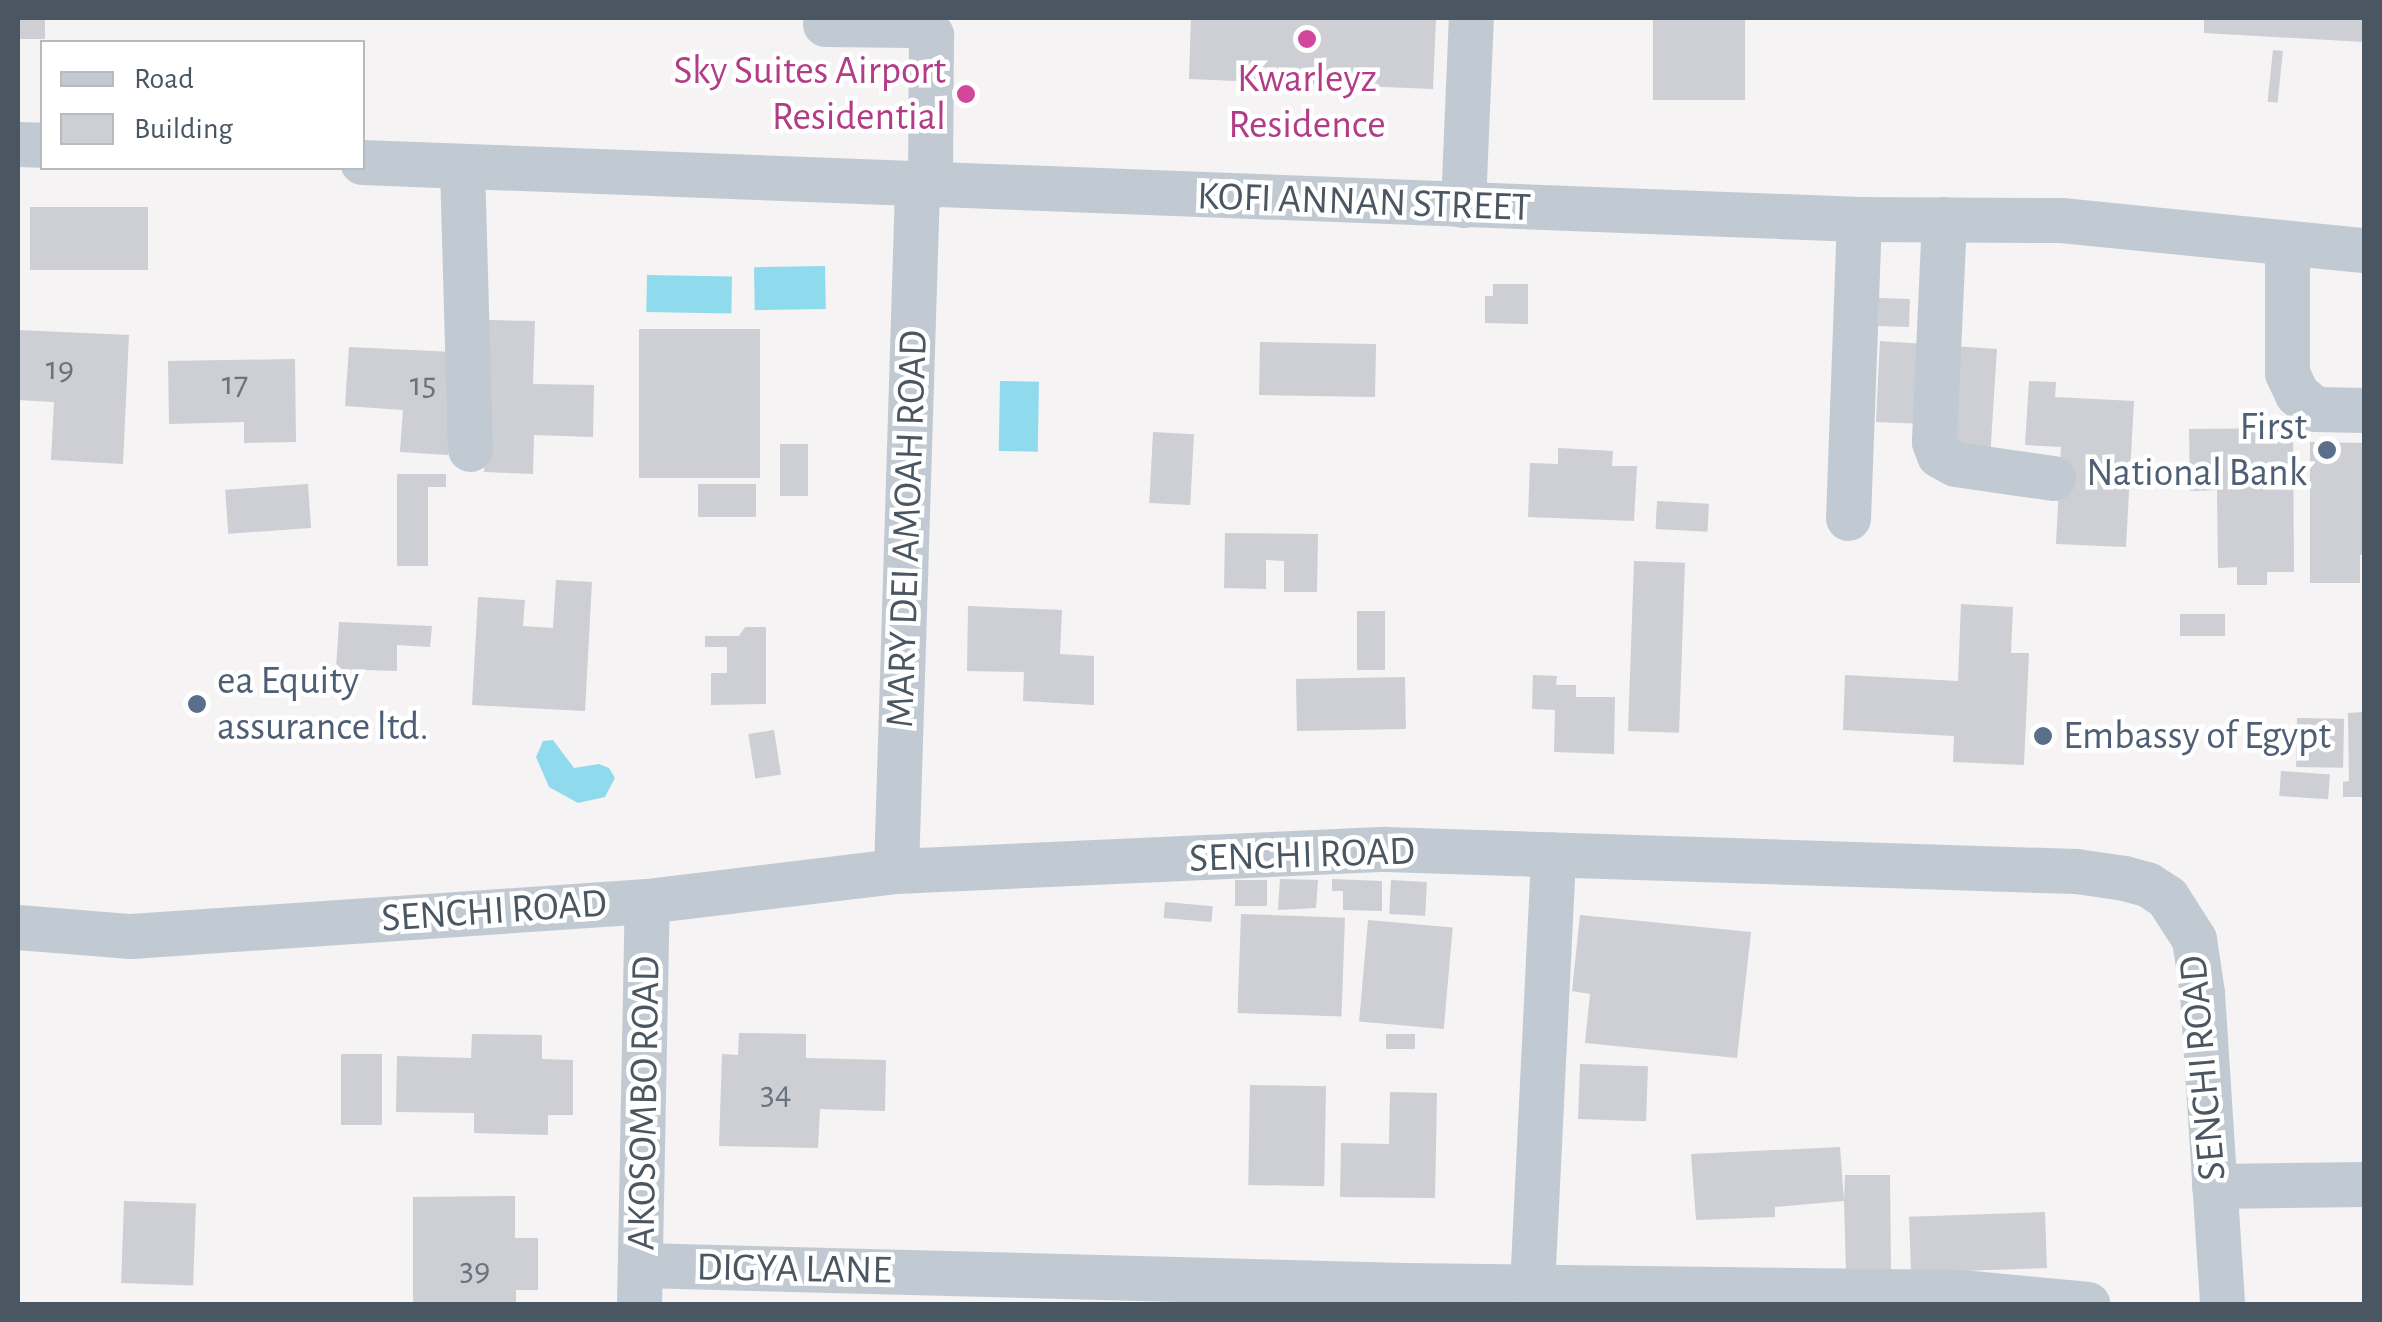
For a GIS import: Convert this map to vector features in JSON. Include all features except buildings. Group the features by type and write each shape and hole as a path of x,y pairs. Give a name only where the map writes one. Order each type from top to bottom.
{"street":[{"path":"1463,205 1471,18"},
{"name":"MARY DEI AMOAH ROAD","path":"825,24 914,25 930,35 896,871"},
{"name":"KOFI ANNAN STREET","path":"365,162 1859,219 2060,220 2364,250"},
{"path":"462,166 470,449"},
{"path":"1848,518 1859,219"},
{"path":"1944,219 1934,442 1940,455 1955,464 2052,478"},
{"path":"2287,244 2287,373 2297,394 2315,409 2364,410"},
{"name":"SENCHI ROAD","path":"18,927 131,936 647,901 896,871 1386,848 2076,870 2147,884 2181,913 2194,939 2202,993 2222,1304"},
{"path":"1532,1287 1553,855"},
{"name":"AKOSOMBO ROAD","path":"640,1285 647,901"},
{"path":"2214,1186 2364,1184"},
{"name":"DIGYA LANE","path":"640,1285 1405,1295 1532,1287 1631,1297 1961,1292 2086,1304"}],"water":[{"path":"825,266 826,309 755,310 754,267"},
{"path":"647,275 732,276 731,313 646,312"},
{"path":"1000,381 1039,382 1038,452 999,451"},
{"path":"553,740 574,768 599,764 609,768 615,778 605,797 578,803 549,787 536,757 543,741"}],"place":[{"name":"Kwarleyz Residence","path":"1307,39"},
{"name":"Sky Suites Airport Residential","path":"966,94"},
{"name":"First National Bank","path":"2327,450"},
{"name":"ea Equity assurance ltd.","path":"197,704"},
{"name":"Embassy of Egypt","path":"2043,736"}]}
